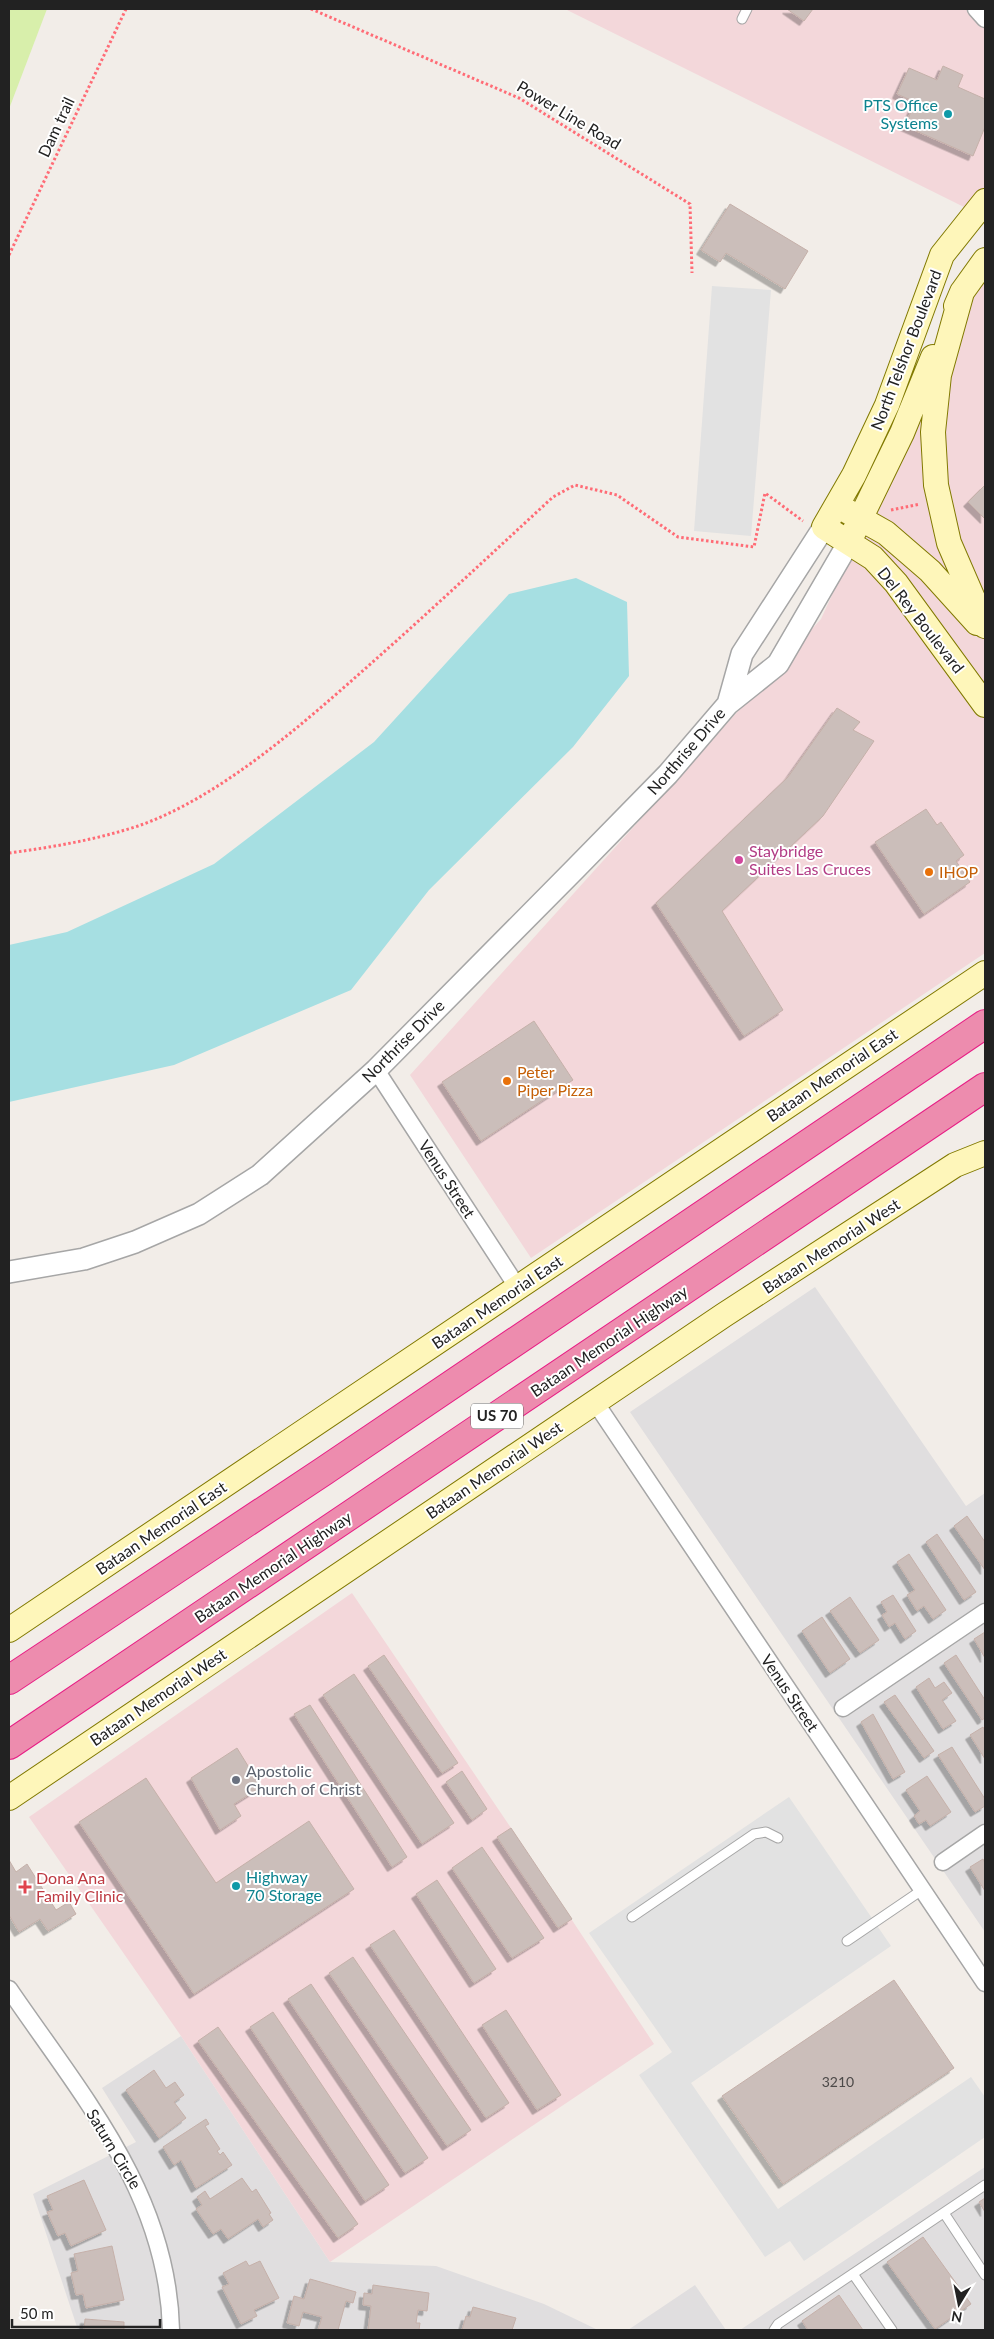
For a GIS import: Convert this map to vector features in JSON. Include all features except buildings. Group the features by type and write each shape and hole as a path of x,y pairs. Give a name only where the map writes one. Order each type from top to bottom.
{"highway":[{"path":"9,1680 324,1471 985,1024"},
{"name":"Bataan Memorial Highway","path":"9,1745 985,1087"}],"main road":[{"name":"North Telshor Boulevard","path":"836,505 854,475 886,405 942,255 985,201"},
{"name":"North Telshor Boulevard","path":"861,518 902,433 962,292 985,260"},
{"path":"962,292 939,375 933,432 936,485 949,544 985,626"},
{"name":"Del Rey Boulevard","path":"836,505 886,533 930,571 985,632"},
{"name":"Northrise Drive","path":"822,530 836,505"},
{"name":"Northrise Drive","path":"849,542 861,518"},
{"name":"Del Rey Boulevard","path":"822,530 849,542 873,558 896,583 982,694"},
{"name":"Bataan Memorial East","path":"9,1630 985,973"},
{"name":"Bataan Memorial West","path":"9,1798 733,1309 955,1165 985,1153"}],"street":[{"path":"976,9 985,19"},
{"name":"Northrise Drive","path":"728,704 742,654 822,530"},
{"name":"Northrise Drive","path":"9,1272 34,1269 92,1256 135,1242 199,1214 260,1176 376,1070 668,774 728,704 778,664 849,542"},
{"name":"Venus Street","path":"376,1070 518,1288"},
{"name":"Venus Street","path":"595,1402 985,1984"},
{"path":"843,1708 985,1612"},
{"path":"944,1862 985,1834"},
{"name":"Saturn Circle","path":"9,1989 110,2138 139,2190 160,2253 170,2308 171,2330"}],"lane":[{"path":"742,19 747,9"},
{"path":"632,1917 754,1834 766,1832 778,1838"},
{"path":"847,1942 922,1890"},
{"path":"774,2330 778,2324 985,2185"},
{"path":"944,2213 985,2275"},
{"path":"853,2274 892,2330"}],"path":[{"name":"Dam trail","path":"9,255 126,9"},
{"name":"Power Line Road","path":"311,9 519,98 690,204 692,273"},
{"path":"9,853 73,845 139,825 201,796 297,729 423,618 553,497 575,485 617,495 678,537 754,547 765,493 822,530"},
{"path":"891,510 922,503"}],"shaded area":[{"path":"565,9 985,9 985,189 968,209"},
{"path":"985,276 985,953 531,1258 410,1075 821,619 970,294"},
{"path":"712,286 771,290 751,536 694,531"},
{"path":"815,1287 966,1506 985,1493 985,1932 630,1412"},
{"path":"352,1593 654,2044 330,2262 181,2036 29,1817"},
{"path":"789,1797 891,1946 691,2083 778,2209 971,2077 985,2097 985,2137 804,2261 790,2241 765,2257 639,2075 672,2052 589,1933"},
{"path":"181,2036 330,2262 436,2266 544,2304 598,2330 78,2330 33,2194 136,2142 102,2088"},
{"path":"985,2167 985,2330 740,2330"},
{"path":"695,2285 726,2330 628,2330"}],"green space":[{"path":"9,9 47,9 9,109"}],"water":[{"path":"576,578 627,602 629,676 573,747 429,890 351,990 174,1065 9,1102 9,945 67,932 214,864 374,742 509,594"}],"place":[{"name":"PTS Office Systems","path":"948,114"},
{"name":"Staybridge Suites Las Cruces","path":"739,860"},
{"name":"IHOP","path":"929,872"},
{"name":"Peter Piper Pizza","path":"507,1081"},
{"name":"Apostolic Church of Christ","path":"236,1780"},
{"name":"Highway 70 Storage","path":"236,1886"},
{"name":"Dona Ana Family Clinic","path":"25,1887"}]}
